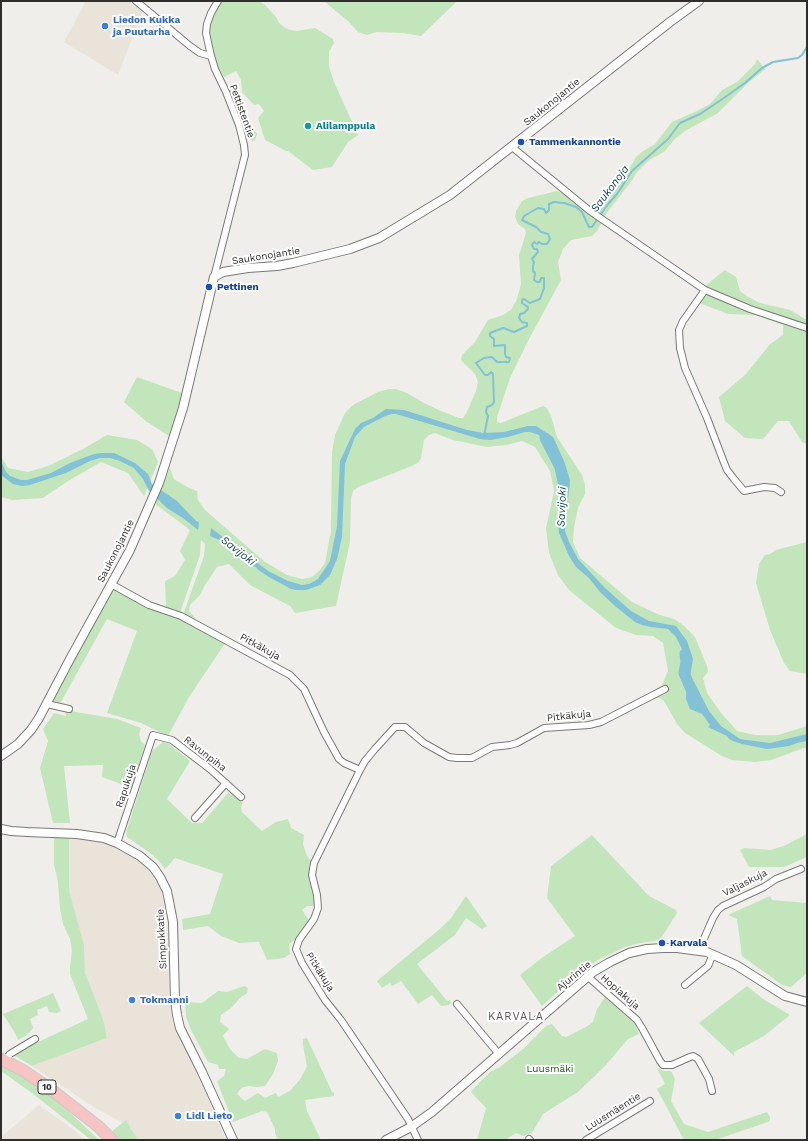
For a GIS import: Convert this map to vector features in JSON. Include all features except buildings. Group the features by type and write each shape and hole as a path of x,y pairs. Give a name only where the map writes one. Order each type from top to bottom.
{"highway":[{"name":"10","path":"2,1060 24,1071 53,1091 99,1127 112,1140"},
{"name":"10","path":"87,1118 94,1130 104,1140"}],"street":[{"path":"136,1 190,46 200,53 211,56"},
{"name":"Pettistentie","path":"214,277 245,154 239,125 226,92 214,69 206,33 207,24 211,13 218,1"},
{"name":"Saukonojantie","path":"1,756 18,744 31,730 47,704 130,550 152,500 184,408 214,277 223,272 293,263 350,249 379,238 450,195 614,65 699,1"},
{"path":"512,147 595,215 705,290 750,309 807,328"},
{"path":"705,290 683,321 679,330 680,352 685,368 707,418 727,470 744,491 764,487 775,488 781,492"},
{"name":"Pitkäkuja","path":"111,584 149,605 187,619 290,675 304,689 321,726 339,759 344,763 360,770"},
{"name":"Pitkäkuja","path":"411,1127 408,1119 341,1020 325,1000 302,964 296,949 299,940 314,919 318,908 318,895 312,875 314,863 365,761 374,749 396,727 405,727 424,743 449,757 472,758 492,747 517,743 544,728 589,725 601,722 665,689"},
{"path":"47,704 69,709"},
{"name":"Ravunpiha","path":"153,735 172,740 226,783 241,797"},
{"name":"Rapukuja","path":"118,843 153,735"},
{"path":"195,818 226,783"},
{"name":"Simpukkatie","path":"1,829 11,831 91,835 118,843 140,856 160,877 167,890 173,922 175,1000 180,1028 202,1072 232,1140"},
{"name":"Valjaskuja","path":"699,950 713,918 718,910 723,906 764,887 776,879 801,869"},
{"name":"Ajurintie","path":"386,1140 411,1127 437,1107 587,976 610,962 629,953 648,949 677,948 699,950 713,954 736,965 785,996 807,1002"},
{"path":"685,985 708,966 713,954"},
{"name":"Hopiakuja","path":"587,976 637,1020 663,1065 672,1065 693,1056 698,1059 709,1079 712,1091"},
{"path":"457,1004 498,1054"},
{"path":"2,1060 35,1039"},
{"name":"Luusmäentie","path":"586,1140 650,1101"},
{"path":"411,1127 418,1140"}],"shaded area":[{"name":"Liedon Kukka ja Puutarha","path":"86,1 130,1 143,10 118,75 64,42"},
{"path":"69,837 103,842 115,846 138,859 149,869 161,891 167,923 169,1000 171,1016 175,1029 197,1073 226,1140 138,1140 130,1127 94,1107 32,1066 107,1038 103,1019 85,973 84,945 69,890"},
{"path":"39,1105 74,1130 84,1140 1,1140 1,1137"}],"green space":[{"path":"222,1 259,1 276,17 279,23 287,29 296,31 315,28 333,39 334,43 329,52 329,66 334,82 358,135 348,142 332,167 313,170 288,151 265,140 258,118 264,111 259,104 254,105 242,92 241,80 236,71 224,77 218,66 213,51 209,33 213,17"},
{"path":"457,1 421,36 403,33 377,32 367,35 358,32 349,22 325,2"},
{"path":"757,59 766,70 748,83 718,113 685,131 675,139 664,152 649,160 637,172 606,214 597,231 592,236 571,240 563,249 558,262 561,280 510,378 497,417 497,422 501,423 543,406 547,408 557,437 582,475 585,485 585,494 578,508 573,542 580,558 632,602 657,614 674,619 683,625 695,637 707,666 708,672 703,678 707,693 721,713 737,731 755,735 778,735 807,726 807,749 804,748 771,760 755,762 732,760 722,756 685,733 677,724 664,701 660,698 649,699 646,695 662,685 668,671 663,643 653,636 636,635 616,628 569,590 558,575 549,553 546,528 554,491 550,471 535,447 522,441 506,445 487,447 453,440 435,433 429,435 424,440 419,462 358,487 353,491 351,498 350,542 336,606 295,613 290,606 250,585 229,564 217,567 200,595 190,605 189,611 195,618 194,620 183,615 204,556 205,544 201,540 200,555 180,613 166,609 165,581 175,576 185,560 180,551 190,530 154,503 170,468 174,479 197,491 198,500 205,510 265,562 287,575 302,579 312,577 325,563 331,531 332,452 335,435 345,413 353,405 378,392 396,389 459,418 463,418 466,414 476,391 478,382 475,374 461,360 462,355 475,342 488,320 503,315 511,310 517,299 521,284 519,255 526,233 525,229 518,224 515,217 516,211 522,201 528,198 557,191 595,207 619,185 636,157 655,144 672,122 710,104 722,90 737,82 755,64"},
{"path":"229,89 234,92 257,134 255,141 250,140"},
{"path":"725,270 736,277 740,291 748,297 760,303 790,310 807,320 807,444 802,442 789,421 778,421 763,439 745,438 725,421 719,397 746,374 770,344 783,335 783,325 756,315 728,314 694,301 705,286"},
{"path":"137,377 182,393 179,410 169,436 147,422 124,402"},
{"path":"107,435 137,440 152,449 158,462 144,496 128,473 101,462 68,481 43,498 12,500 1,497 1,456 8,468 28,472 48,466 83,449"},
{"path":"807,542 807,674 790,671 784,663 770,630 756,583 759,564 765,555 776,550"},
{"path":"113,588 176,616 226,642 189,697 168,736 141,723 107,713 137,631 107,619 61,702 55,703 53,696"},
{"path":"65,710 117,719 141,728 139,734 141,741 145,745 132,788 102,777 103,765 64,766 70,823 53,823 40,768 48,741 43,729 54,713 66,716"},
{"path":"163,742 169,744 190,761 167,799 192,823 202,823 229,792 243,803 241,806 242,812 262,831 276,822 288,819 291,828 304,835 303,844 307,856 312,862 315,906 307,906 302,910 309,920 297,938 289,944 290,954 284,958 267,960 259,942 239,943 221,936 208,926 183,930 182,919 210,914 223,874 175,858 165,869 150,853 127,837 126,833 152,751"},
{"path":"807,834 807,857 784,867 749,867 740,850 744,848 771,850 786,845"},
{"path":"592,835 649,896 676,910 677,913 660,940 625,947 600,959 580,972 542,1006 520,975 543,957 575,936 547,898 551,866"},
{"path":"54,837 69,837 69,890 84,945 85,973 103,1019 107,1038 32,1066 12,1054 88,1019 70,974 72,951 70,939 63,924 60,909 58,882 54,864"},
{"path":"466,896 487,926 482,929 466,918 455,935 417,964 447,1001 450,1000 451,1003 449,1005 441,1006 432,995 418,1004 401,981 392,986 390,983 382,988 377,981 441,928 451,918"},
{"path":"770,896 772,900 807,903 807,973 791,987 782,985 742,956 737,919 728,915"},
{"path":"244,986 248,988 247,993 221,1015 220,1022 229,1029 223,1036 230,1049 239,1058 247,1059 265,1049 277,1053 278,1061 273,1074 265,1086 248,1086 241,1088 237,1094 245,1101 258,1093 265,1098 276,1093 278,1097 290,1091 301,1078 307,1066 303,1039 307,1038 332,1092 334,1093 334,1096 305,1100 307,1111 321,1140 278,1140 275,1129 267,1112 262,1111 233,1122 217,1081 224,1076 226,1069 219,1069 218,1065 208,1062 190,1028 186,1016 185,1002 202,1003 218,991 227,992"},
{"path":"747,986 763,999 790,1015 764,1036 736,1051 734,1056 699,1023"},
{"path":"53,993 61,1011 57,1013 49,1012 47,1006 37,1010 38,1015 30,1019 33,1028 27,1035 18,1040 3,1014"},
{"name":"Luusmäki","path":"605,997 635,1024 639,1034 628,1039 605,1066 578,1092 543,1114 532,1133 523,1136 516,1133 505,1140 477,1140 486,1108 471,1092 475,1087 490,1072 500,1067 523,1049 546,1026 552,1024 562,1036 566,1037 586,1027 593,1022 597,1009"},
{"path":"1,1064 39,1086 99,1140 91,1140 32,1093 1,1071"},
{"path":"657,1068 664,1071 671,1071 675,1079 671,1101 684,1124 708,1132 767,1112 770,1120 715,1140 684,1140 657,1089 665,1084"},
{"path":"126,1120 138,1140 119,1140 111,1132"}],"water":[{"path":"386,409 404,410 467,430 483,433 504,432 528,426 536,426 553,437 564,461 570,480 565,531 578,559 605,588 631,611 649,621 676,626 687,641 693,659 690,677 709,711 721,726 740,739 770,743 807,734 807,741 789,746 767,749 742,744 729,739 727,736 708,727 710,725 702,714 690,709 686,699 687,681 684,653 676,637 668,629 651,627 635,622 600,592 589,578 576,567 569,556 559,533 558,523 563,490 562,474 551,451 539,435 525,432 490,440 480,439 396,414 383,417 364,427 355,437 345,464 342,537 337,559 330,575 320,585 306,590 291,589 269,577 224,542 210,536 211,528 268,571 288,581 302,585 309,584 318,579 330,561 337,526 340,461 355,429 361,423 373,418"},
{"path":"114,453 135,463 148,474 152,484 177,501 196,521 199,522 198,530 167,508 149,491 143,479 134,468 110,458 100,458 90,461 66,473 30,485 22,486 13,484 1,475 1,461 6,472 10,476 21,480 27,480 51,473 70,463 94,454"}],"waterway":[{"name":"Saukonoja","path":"484,436 488,416 486,412 487,407 492,405 494,402 493,374 491,372 488,375 485,375 476,363 484,358 492,357 497,362 509,362 510,358 506,357 505,354 505,345 494,346 494,339 490,336 490,333 503,328 514,332 527,326 527,323 522,322 519,318 520,314 524,313 528,309 528,307 522,303 522,300 524,299 530,303 540,299 544,288 544,278 541,278 540,282 534,280 534,262 532,259 538,252 532,245 534,242 537,244 539,242 542,244 547,244 550,239 548,234 541,232 536,227 522,220 524,216 538,208 544,209 546,213 549,210 549,204 554,202 564,203 576,207 582,212 589,227 592,227 632,171 668,139 680,123 700,114 721,100 745,83 762,68 773,62 798,58 807,47"},
{"name":"Savijoki","path":"545,438 560,467 564,486 563,491"},
{"name":"Savijoki","path":"685,654 686,662 684,673 693,694"}],"place":[{"name":"Liedon Kukka ja Puutarha","path":"105,26"},
{"name":"Alilamppula","path":"308,126"},
{"name":"Tammenkannontie","path":"521,142"},
{"name":"Pettinen","path":"209,287"},
{"name":"Karvala","path":"662,943"},
{"name":"Tokmanni","path":"132,1000"},
{"name":"Lidl Lieto","path":"178,1116"}],"district":[{"name":"KARVALA","path":"516,1017"}]}
